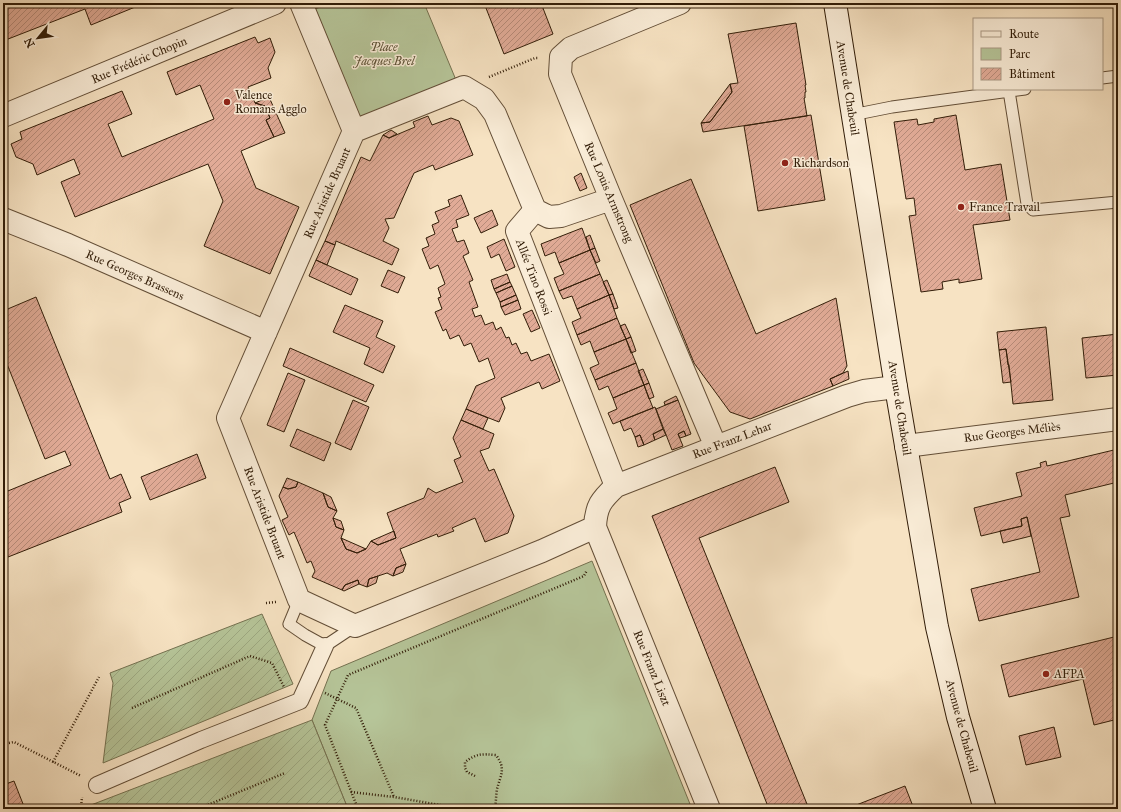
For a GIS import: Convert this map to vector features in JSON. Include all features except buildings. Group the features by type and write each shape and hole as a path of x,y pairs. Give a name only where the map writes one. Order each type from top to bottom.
{"street":[{"name":"Rue Frédéric Chopin","path":"3,116 275,3"},
{"path":"301,3 354,131 464,87 484,98 495,114 535,210 549,217 561,216 611,199"},
{"path":"561,57 571,48 679,5 680,3"},
{"name":"Avenue de Chabeuil","path":"835,3 896,387 937,627 958,717 985,809"},
{"name":"Rue Louis Armstrong","path":"561,57 560,74 716,447"},
{"name":"Rue Aristide Bruant","path":"299,600 228,418 354,131"},
{"name":"Allée Tino Rossi","path":"535,210 516,231 616,486"},
{"name":"Rue Georges Brassens","path":"3,219 68,245 266,332"},
{"name":"Rue Franz Lehar","path":"586,531 602,499 616,486 847,396 864,391 896,387"},
{"name":"Rue Georges Méliès","path":"906,446 1118,419"},
{"path":"299,600 355,626 542,551 586,531"},
{"name":"Rue Franz Liszt","path":"586,531 709,809"},
{"path":"97,785 201,740 300,701 325,646"}],"lane":[{"path":"1103,78 1118,76"},
{"path":"852,114 1017,90"},
{"path":"1009,91 1026,204 1033,210 1118,202"},
{"path":"299,600 289,624 325,646 355,626"}],"path":[{"path":"464,87 534,58 561,57"},
{"path":"358,809 325,725 348,675 584,576 587,571 586,531"},
{"path":"132,708 250,656 272,663 285,688"},
{"path":"53,762 99,677"},
{"path":"307,684 356,708 394,797"},
{"path":"3,744 14,742 97,785"},
{"path":"475,776 467,772 465,762 473,756 481,754 496,755 501,762 502,774 497,789 495,809"},
{"path":"197,809 285,773"},
{"path":"351,792 394,797 462,809"},
{"path":"210,804 211,809"}],"green space":[{"name":"Place Jacques Brel","path":"329,3 424,3 456,80 355,120 311,11"},
{"path":"592,561 692,809 348,809 312,720 331,671"},
{"path":"262,614 293,684 103,763 113,683 110,673"},
{"path":"312,720 348,809 91,809 91,805"}],"place":[{"name":"Valence Romans Agglo","path":"227,102"},
{"name":"Richardson","path":"785,163"},
{"name":"France Travail","path":"961,207"},
{"name":"AFPA","path":"1046,674"}]}
